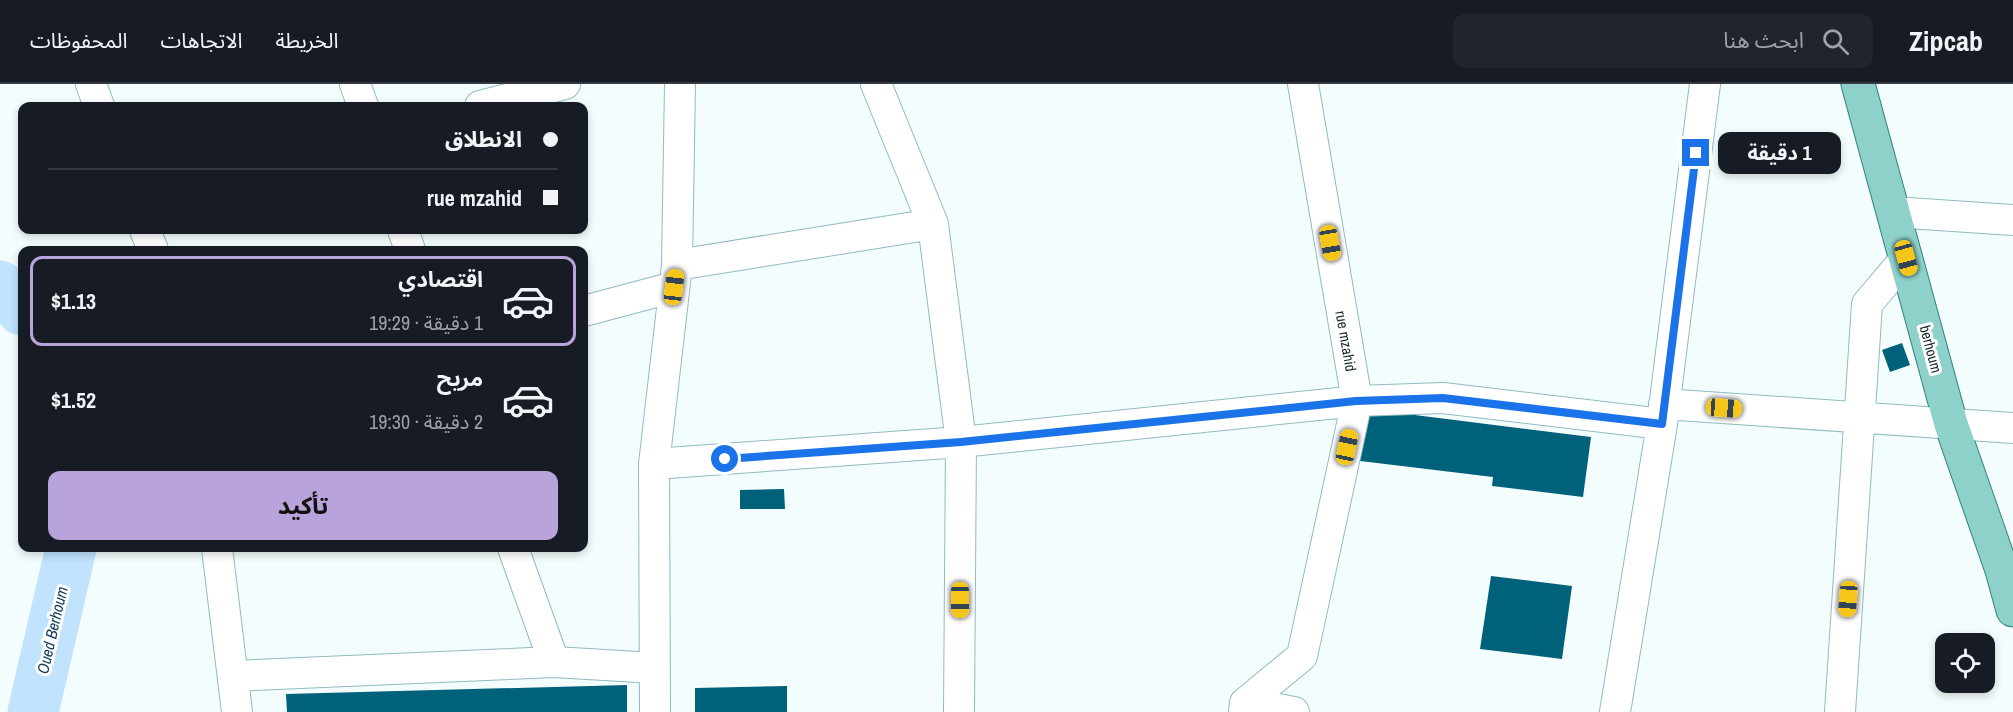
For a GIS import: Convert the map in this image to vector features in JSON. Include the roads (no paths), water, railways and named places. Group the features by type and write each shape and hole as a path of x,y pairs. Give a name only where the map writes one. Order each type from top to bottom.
{"main road":[{"name":"berhoum","path":"1858,84 1951,424 2007,570 2013,610"}],"street":[{"path":"91,84 98,102"},
{"path":"355,84 362,102"},
{"path":"495,102 565,84"},
{"path":"655,712 654,464 675,276 680,84"},
{"path":"876,84 933,224 961,442 959,712"},
{"name":"rue mzahid","path":"1244,708 1302,656 1356,401 1303,84"},
{"path":"1615,712 1663,414 1705,84"},
{"path":"1893,212 2013,220"},
{"path":"588,309 675,276 933,224"},
{"path":"1840,712 1868,304 1906,258"},
{"path":"654,464 961,442 1356,401 1443,398 1663,414 1861,417 2013,428"},
{"path":"218,552 237,712"},
{"path":"514,552 555,662"},
{"path":"233,676 555,662 655,668"},
{"path":"1244,708 1294,712"}],"waterway":[{"name":"Oued Berhoum","path":"0,286 18,306"},
{"name":"Oued Berhoum","path":"33,712 70,552"}]}
